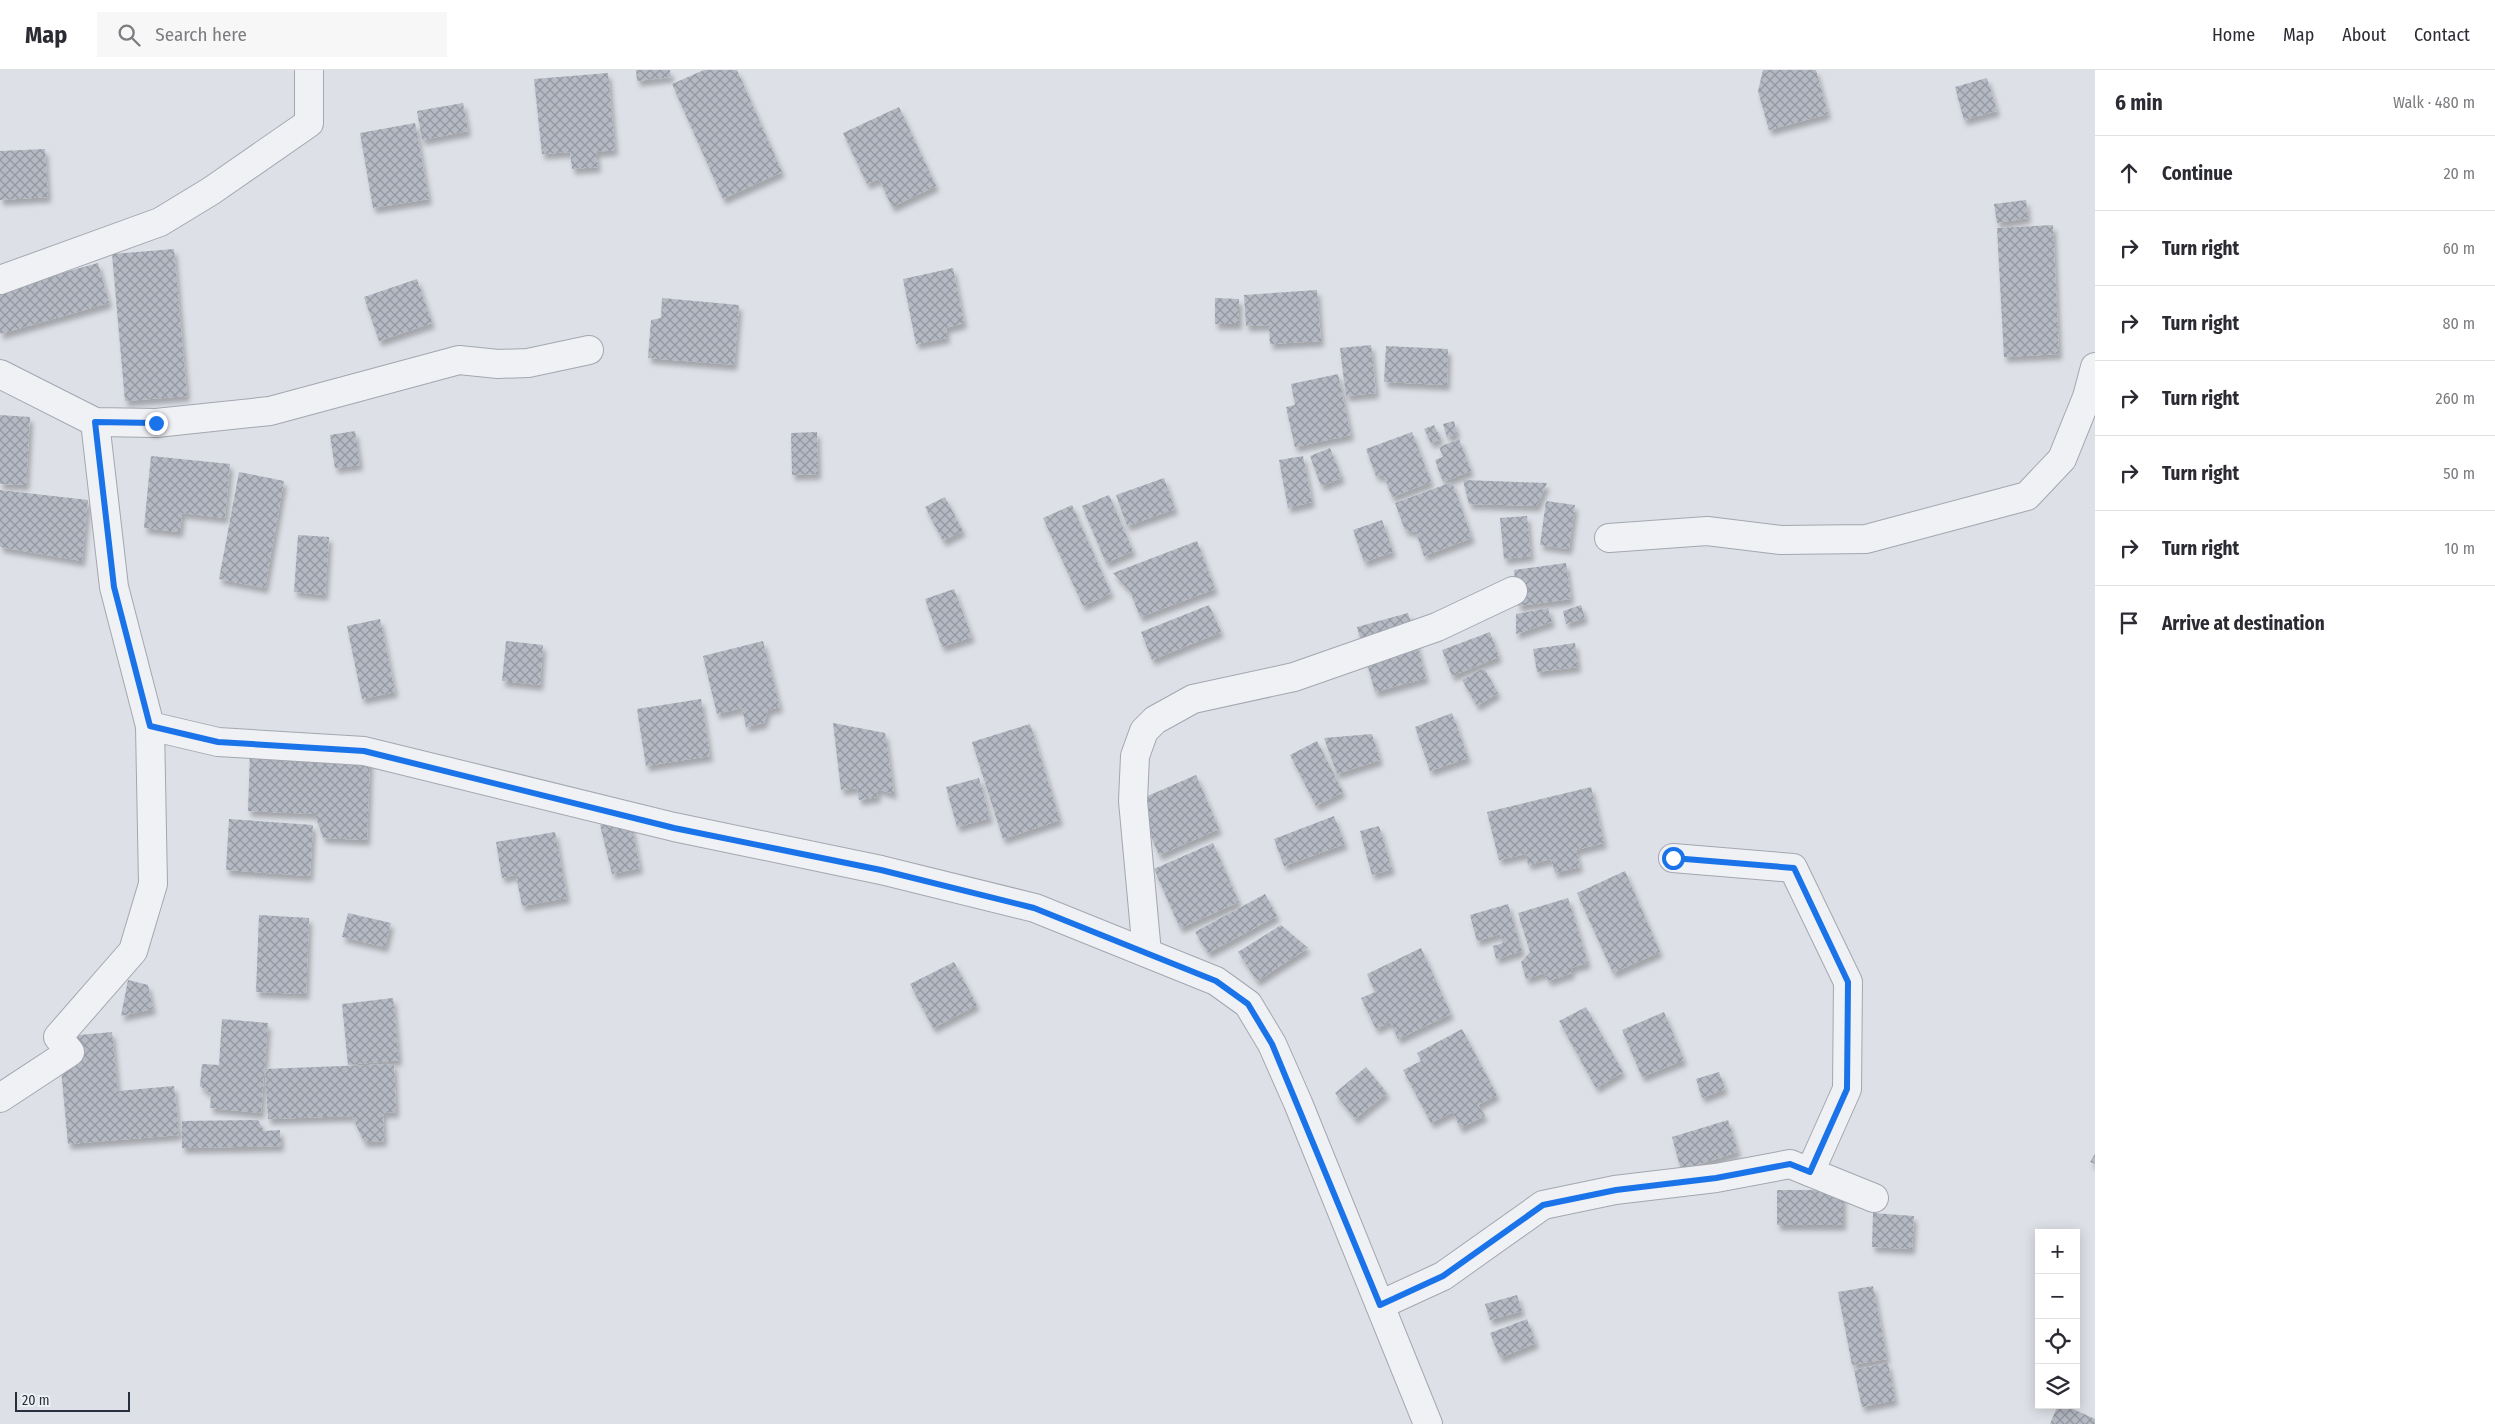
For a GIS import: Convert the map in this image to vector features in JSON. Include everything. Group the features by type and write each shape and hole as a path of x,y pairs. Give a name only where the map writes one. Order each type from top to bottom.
{"street":[{"path":"0,280 160,222 210,191 309,122 309,70"},
{"path":"0,374 95,422 156,423 270,411 459,360 498,364 528,363 589,350"},
{"path":"1609,538 1707,532 1781,540 1866,539 2028,496 2062,459 2087,397 2095,367"},
{"path":"0,1098 70,1052 58,1037 133,951 153,884 150,726 114,587 95,422"},
{"path":"1147,953 1134,792 1135,756 1144,731 1155,720 1193,699 1294,677 1437,627 1514,591"},
{"path":"150,726 218,742 364,751 674,828 881,870 1034,908 1216,981 1248,1004 1272,1044 1298,1103 1428,1424"},
{"path":"1673,858 1794,868 1848,982 1847,1089 1810,1172"},
{"path":"1380,1305 1443,1276 1543,1205 1616,1190 1716,1178 1790,1164 1874,1198"}],"building":[{"path":"636,70 670,70 671,77 637,81"},
{"path":"704,70 737,70 782,172 723,199 672,84"},
{"path":"1763,70 1816,70 1828,114 1769,130 1758,91"},
{"path":"608,73 615,150 596,152 598,167 572,169 570,152 542,154 534,79"},
{"path":"1987,78 1997,111 1964,120 1955,87"},
{"path":"463,103 468,131 422,140 417,111"},
{"path":"899,107 936,186 892,207 879,179 867,184 843,133"},
{"path":"415,123 429,199 373,208 360,133"},
{"path":"45,149 48,197 0,200 0,151"},
{"path":"2026,200 2028,218 1997,223 1994,204"},
{"path":"2053,225 2059,354 2004,357 1997,228"},
{"path":"174,249 187,396 125,401 112,254"},
{"path":"98,263 109,303 0,334 0,290"},
{"path":"953,268 964,323 946,328 947,338 916,344 903,279"},
{"path":"417,279 432,323 379,341 364,297"},
{"path":"1317,290 1321,341 1270,344 1269,325 1246,326 1244,295"},
{"path":"662,298 739,305 734,365 648,358 651,320 661,318"},
{"path":"1215,298 1239,299 1239,324 1215,324"},
{"path":"1371,345 1376,393 1346,396 1340,348"},
{"path":"1386,346 1448,349 1447,385 1384,382"},
{"path":"1338,374 1351,435 1295,447 1286,407 1295,405 1291,384"},
{"path":"0,415 30,417 26,485 0,484"},
{"path":"1454,421 1457,434 1447,437 1443,424"},
{"path":"1434,425 1441,439 1431,443 1424,429"},
{"path":"355,431 360,465 335,468 330,435"},
{"path":"817,432 818,474 792,475 791,433"},
{"path":"1412,432 1431,482 1392,497 1384,476 1376,476 1366,449"},
{"path":"1459,439 1471,471 1443,482 1435,460 1443,457 1439,447"},
{"path":"1330,448 1342,478 1321,486 1310,456"},
{"path":"151,456 230,464 225,518 182,513 180,532 144,528"},
{"path":"1303,456 1312,502 1288,508 1279,460"},
{"path":"239,472 284,481 265,588 219,579"},
{"path":"1164,478 1175,509 1127,526 1116,495"},
{"path":"1463,480 1547,483 1537,506 1469,504"},
{"path":"1452,482 1472,538 1424,556 1416,532 1405,530 1395,503"},
{"path":"0,490 88,500 82,561 0,547"},
{"path":"1109,495 1133,551 1106,563 1082,506"},
{"path":"945,497 963,531 943,541 925,507"},
{"path":"1546,501 1575,505 1569,549 1540,545"},
{"path":"1072,505 1111,593 1083,606 1043,518"},
{"path":"1527,516 1531,556 1504,559 1500,518"},
{"path":"1382,520 1393,552 1364,562 1353,530"},
{"path":"298,535 329,537 325,595 294,592"},
{"path":"1197,541 1215,589 1140,617 1130,591 1113,573"},
{"path":"1566,563 1571,599 1518,606 1514,570"},
{"path":"954,589 972,637 942,647 925,599"},
{"path":"1209,605 1221,632 1152,660 1141,632"},
{"path":"1581,605 1585,618 1566,624 1563,611"},
{"path":"1548,608 1552,622 1516,634 1516,614"},
{"path":"1408,613 1426,678 1375,692 1357,627"},
{"path":"380,619 395,692 362,699 347,626"},
{"path":"1490,632 1499,657 1452,676 1442,650"},
{"path":"506,641 543,645 540,685 502,681"},
{"path":"763,641 780,707 768,710 764,723 746,727 742,708 717,714 703,656"},
{"path":"1575,643 1578,667 1537,672 1533,649"},
{"path":"1484,668 1498,693 1477,706 1462,680"},
{"path":"701,699 710,756 646,766 637,709"},
{"path":"1452,713 1468,758 1430,771 1415,727"},
{"path":"833,723 885,733 894,794 877,789 878,797 859,800 857,788 841,790"},
{"path":"1030,724 1060,820 1003,839 972,742"},
{"path":"1372,734 1380,760 1337,774 1324,738"},
{"path":"1317,741 1343,792 1316,806 1290,755"},
{"path":"250,752 370,757 367,840 323,838 315,814 248,811"},
{"path":"1196,775 1219,829 1159,855 1136,801"},
{"path":"979,778 990,818 957,827 946,787"},
{"path":"1591,787 1604,843 1576,850 1580,867 1555,873 1551,859 1528,865 1526,854 1499,860 1487,812"},
{"path":"1334,816 1345,844 1284,866 1274,839"},
{"path":"229,819 313,825 310,876 226,870"},
{"path":"630,819 640,868 612,874 600,825"},
{"path":"1379,826 1392,869 1372,875 1360,831"},
{"path":"555,832 567,898 522,906 516,875 502,878 496,842"},
{"path":"1213,843 1239,902 1180,928 1154,869"},
{"path":"1625,871 1660,952 1613,973 1577,893"},
{"path":"1265,894 1277,916 1208,953 1195,932"},
{"path":"1568,898 1588,963 1571,968 1572,973 1548,981 1545,973 1526,979 1521,962 1530,952 1518,913"},
{"path":"1508,904 1522,951 1496,959 1493,946 1503,943 1500,934 1477,941 1470,915"},
{"path":"348,913 391,923 385,947 342,937"},
{"path":"259,915 309,918 306,994 256,992"},
{"path":"1281,925 1308,948 1257,981 1238,952"},
{"path":"1421,948 1451,1014 1398,1039 1390,1022 1376,1029 1361,998 1375,992 1367,974"},
{"path":"954,962 977,1005 933,1028 910,984"},
{"path":"128,980 148,985 153,1009 121,1016"},
{"path":"393,998 399,1060 348,1065 342,1004"},
{"path":"1586,1007 1623,1072 1596,1088 1559,1021"},
{"path":"1664,1012 1684,1060 1642,1077 1622,1030"},
{"path":"222,1019 268,1023 261,1113 210,1108 211,1094 200,1086 202,1064 219,1065"},
{"path":"1462,1029 1497,1095 1478,1105 1485,1116 1460,1128 1453,1112 1431,1123 1403,1070 1421,1061 1417,1053"},
{"path":"112,1032 118,1091 174,1086 179,1135 68,1144 58,1037"},
{"path":"394,1064 396,1112 383,1113 384,1141 364,1142 352,1116 268,1119 265,1069"},
{"path":"1366,1067 1387,1093 1355,1119 1335,1093"},
{"path":"1719,1072 1725,1089 1702,1098 1696,1079"},
{"path":"258,1120 264,1131 280,1130 281,1146 182,1148 182,1121"},
{"path":"1728,1120 1738,1152 1681,1170 1672,1137"},
{"path":"2095,1154 2095,1164 2090,1162"},
{"path":"1777,1190 1843,1190 1843,1225 1777,1225"},
{"path":"1873,1213 1914,1216 1912,1249 1872,1247"},
{"path":"1873,1286 1887,1359 1852,1365 1838,1292"},
{"path":"1517,1295 1522,1311 1490,1320 1485,1304"},
{"path":"1527,1319 1536,1343 1500,1358 1490,1333"},
{"path":"1888,1363 1895,1400 1862,1407 1854,1370"},
{"path":"2056,1409 2073,1409 2095,1419 2095,1424 2050,1424"}],"route":[{"path":"156,423 95,422 114,587 150,726 218,742 364,751 674,828 881,870 1034,908 1216,981 1248,1004 1272,1044 1380,1305 1443,1276 1543,1205 1616,1190 1716,1178 1790,1164 1810,1172 1847,1089 1848,982 1794,868 1673,858"}]}
